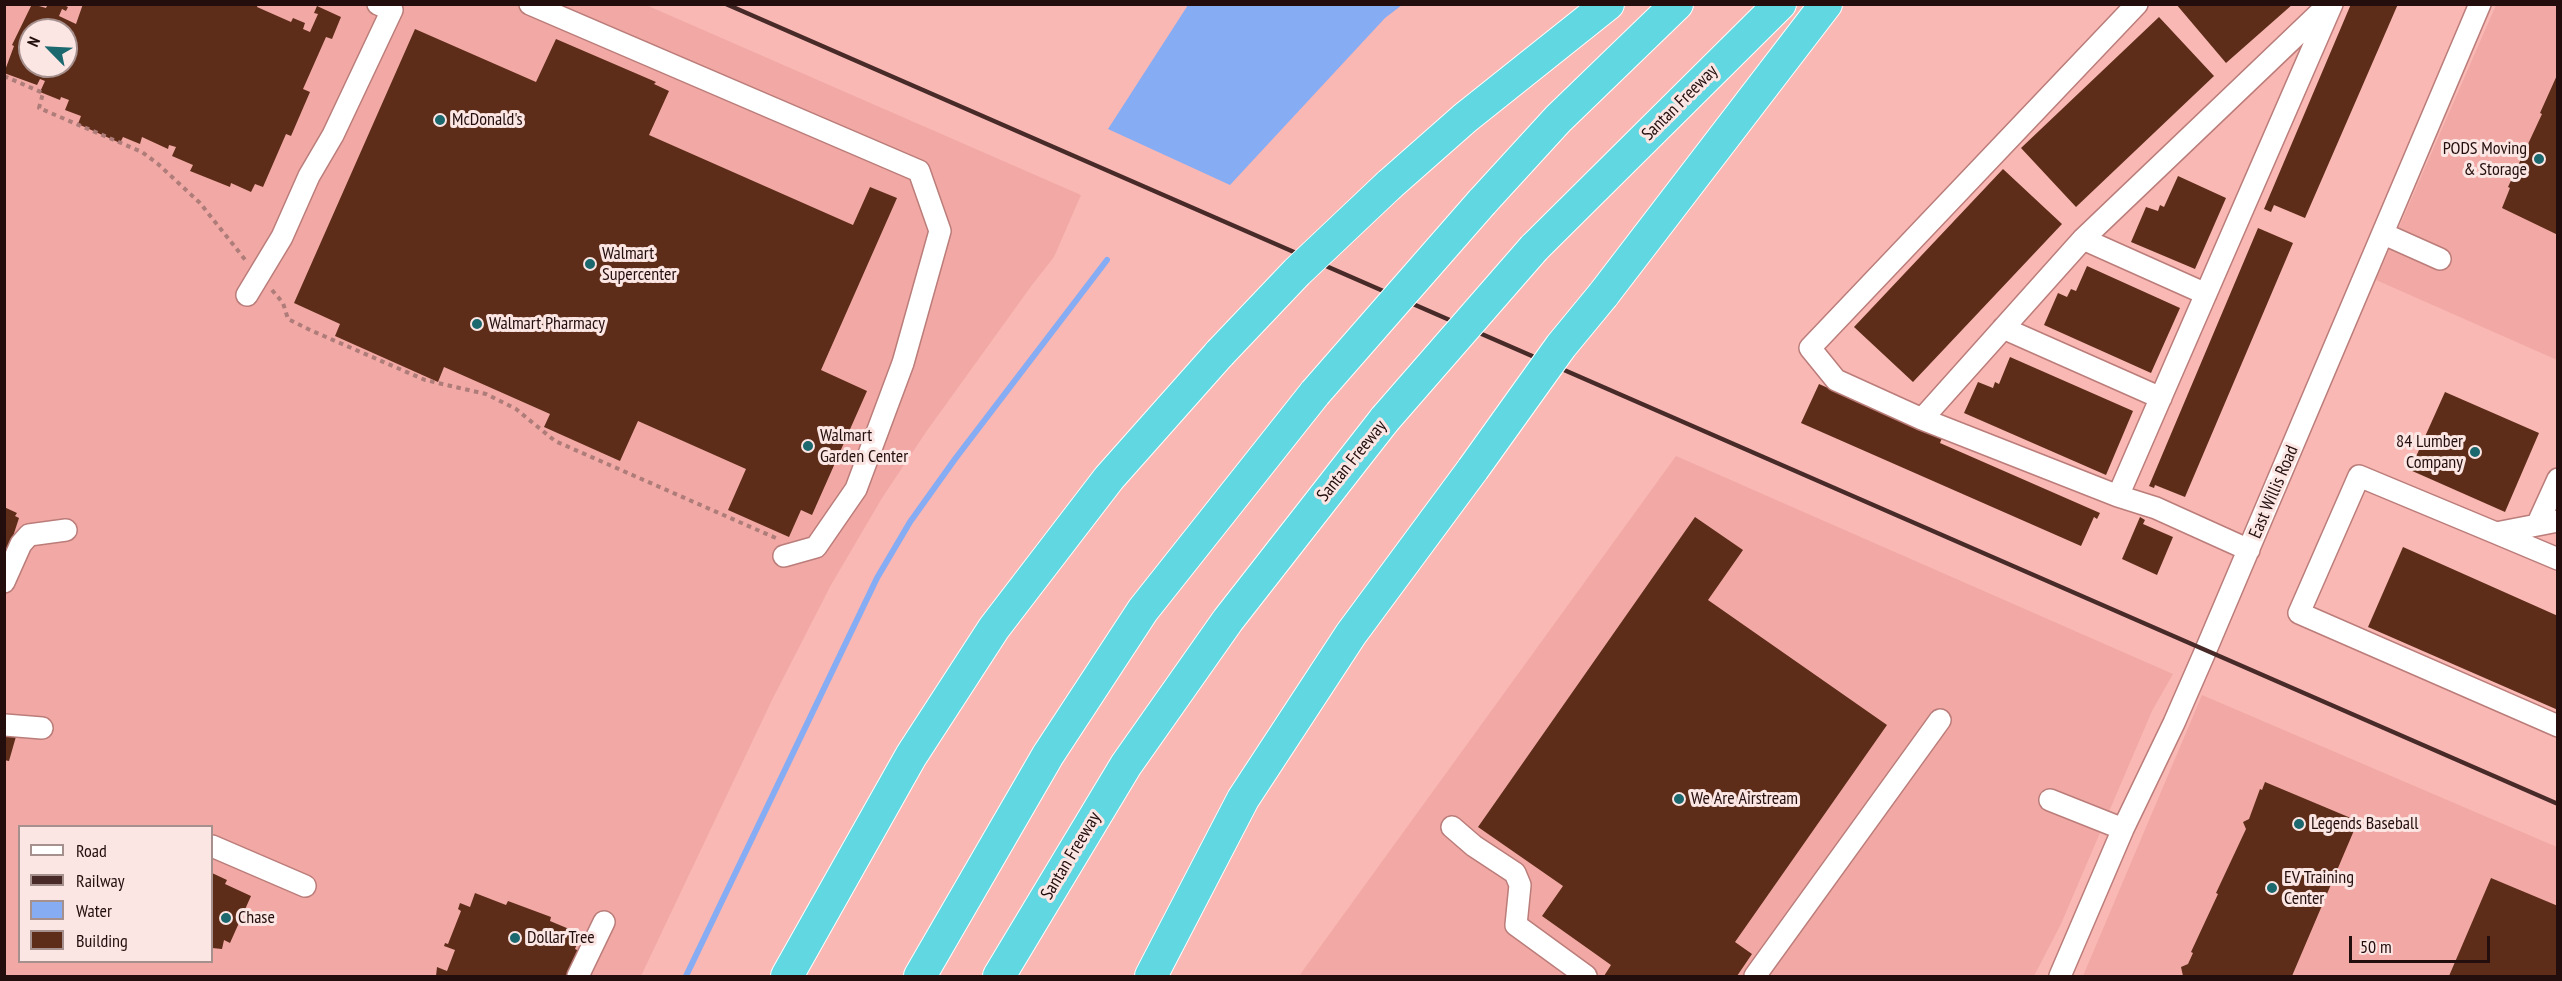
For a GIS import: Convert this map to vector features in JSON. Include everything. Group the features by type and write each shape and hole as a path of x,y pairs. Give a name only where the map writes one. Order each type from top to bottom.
{"highway":[{"path":"787,976 911,756 994,628 1109,478 1220,353 1297,272 1389,185 1465,118 1608,4"},
{"path":"920,976 1048,755 1143,609 1315,393 1482,202 1558,119 1677,4"},
{"name":"Santan Freeway","path":"999,976 1126,765 1228,620 1385,419 1534,248 1780,4"},
{"path":"1151,976 1243,799 1351,634 1561,346 1603,295 1826,4"}],"street":[{"path":"530,4 919,171 940,231 903,363 855,489 816,547 784,556"},
{"path":"2137,4 1810,348 1836,380 1922,419 2118,496 2156,508 2248,550"},
{"path":"1922,419 2083,239 2330,4"},
{"path":"2118,496 2330,4"},
{"name":"East Willis Road","path":"2060,976 2123,829 2174,723 2480,4"},
{"path":"247,295 282,237 309,176 333,135 392,6"},
{"path":"2384,234 2440,259"},
{"path":"2083,239 2206,294"},
{"path":"2003,328 2161,398"},
{"path":"2558,559 2359,476 2299,613 2558,726"},
{"path":"2496,532 2547,523 2558,479"},
{"path":"4,582 21,544 29,534 66,530"},
{"path":"1755,976 1940,720"},
{"path":"5,725 42,728"},
{"path":"2050,800 2123,829"},
{"path":"1452,827 1474,846 1515,873 1520,885 1516,925 1586,976"},
{"path":"213,846 305,886"},
{"path":"578,976 604,922"}],"path":[{"path":"4,76 43,93 39,108 142,152 158,164 200,203 233,248 283,303 288,319 424,380 486,394 516,409 555,441 788,544 784,556"}],"shaded area":[{"path":"5,5 646,5 1081,195 1054,257 926,432 882,498 831,585 772,700 641,976 5,976"},
{"path":"2496,5 2557,5 2557,360 2376,280"},
{"path":"1676,456 2173,674 2152,711 2061,924 2034,976 1299,976"},
{"path":"2202,695 2557,847 2557,976 2083,976"}],"water":[{"path":"1188,5 1402,5 1385,18 1230,185 1108,129"}],"building":[{"path":"32,4 46,8 48,4 62,4 68,7 66,11 62,9 59,16 63,18 25,18"},
{"path":"83,4 258,4 257,7 291,22 293,18 305,23 303,29 310,32 318,14 314,13 317,6 341,17 332,39 326,37 303,89 310,92 291,136 286,134 263,187 255,184 251,192 231,183 230,187 190,171 193,165 172,156 176,147 169,145 168,149 142,137 140,144 123,137 120,143 78,124 81,116 65,110 69,100 61,97 60,100 40,92 45,81 40,79 37,85 4,73 14,46 12,45 18,33 18,78 78,78 78,18"},
{"path":"2176,4 2293,4 2226,63"},
{"path":"2351,4 2398,4 2305,218 2274,205 2271,212 2264,209"},
{"path":"2159,17 2214,76 2076,207 2021,148"},
{"name":"Walmart Supercenter","path":"415,29 536,82 556,39 656,82 654,84 669,91 649,135 853,225 870,187 897,198 821,370 867,391 812,515 801,510 789,537 728,510 746,469 638,421 620,461 544,427 550,414 444,367 438,382 335,336 340,324 294,303"},
{"name":"PODS Moving & Storage","path":"2558,73 2558,235 2502,208 2510,188 2508,187 2542,114 2540,113"},
{"path":"2003,169 2062,224 1913,382 1854,327"},
{"path":"2178,176 2226,198 2195,269 2131,242 2146,207 2158,211 2160,205 2164,207"},
{"path":"2258,228 2293,243 2185,497 2155,485 2154,488 2149,486"},
{"path":"2087,266 2180,308 2151,373 2044,325 2058,293 2067,297 2071,289 2076,291"},
{"path":"2010,357 2133,411 2106,475 1964,413 1978,382 1993,388 1995,382 1999,384"},
{"path":"1819,384 1942,438 1940,443 2100,513 2097,519 2094,517 2081,546 1801,423"},
{"name":"84 Lumber Company","path":"2445,392 2539,433 2505,512 2410,470"},
{"path":"4,507 17,513 15,516 19,518 4,564"},
{"path":"1695,517 1743,550 1708,600 1887,725 1735,942 1752,954 1737,976 1604,976 1611,965 1542,916 1563,886 1478,827"},
{"path":"2140,517 2145,520 2143,524 2173,537 2157,575 2122,559"},
{"path":"2403,547 2558,616 2558,710 2368,627"},
{"path":"4,729 17,733 9,761 4,760"},
{"path":"2265,782 2358,821 2292,976 2183,976 2181,967 2188,964 2193,953 2191,952 2218,894 2216,893 2246,829 2243,822 2249,819 2260,789 2262,790"},
{"name":"Chase","path":"213,873 227,880 225,884 251,896 230,943 224,940 222,949 213,948"},
{"path":"2491,878 2558,906 2558,976 2449,976"},
{"name":"Dollar Tree","path":"475,893 506,905 508,901 551,917 550,921 581,934 575,949 579,951 569,976 436,976 437,967 447,971 455,950 444,946 445,943 448,944 461,911 458,909 460,903 470,907"}],"waterway":[{"path":"686,976 877,578 910,522 955,459 1107,260"}],"railway":[{"path":"726,4 2558,804"}],"place":[{"name":"McDonald's","path":"440,120"},
{"name":"PODS Moving & Storage","path":"2539,159"},
{"name":"Walmart Supercenter","path":"590,264"},
{"name":"Walmart Pharmacy","path":"477,324"},
{"name":"Walmart Garden Center","path":"808,446"},
{"name":"84 Lumber Company","path":"2475,452"},
{"name":"We Are Airstream","path":"1679,799"},
{"name":"Legends Baseball","path":"2299,824"},
{"name":"EV Training Center","path":"2272,888"},
{"name":"Chase","path":"226,918"},
{"name":"Dollar Tree","path":"515,938"}]}
